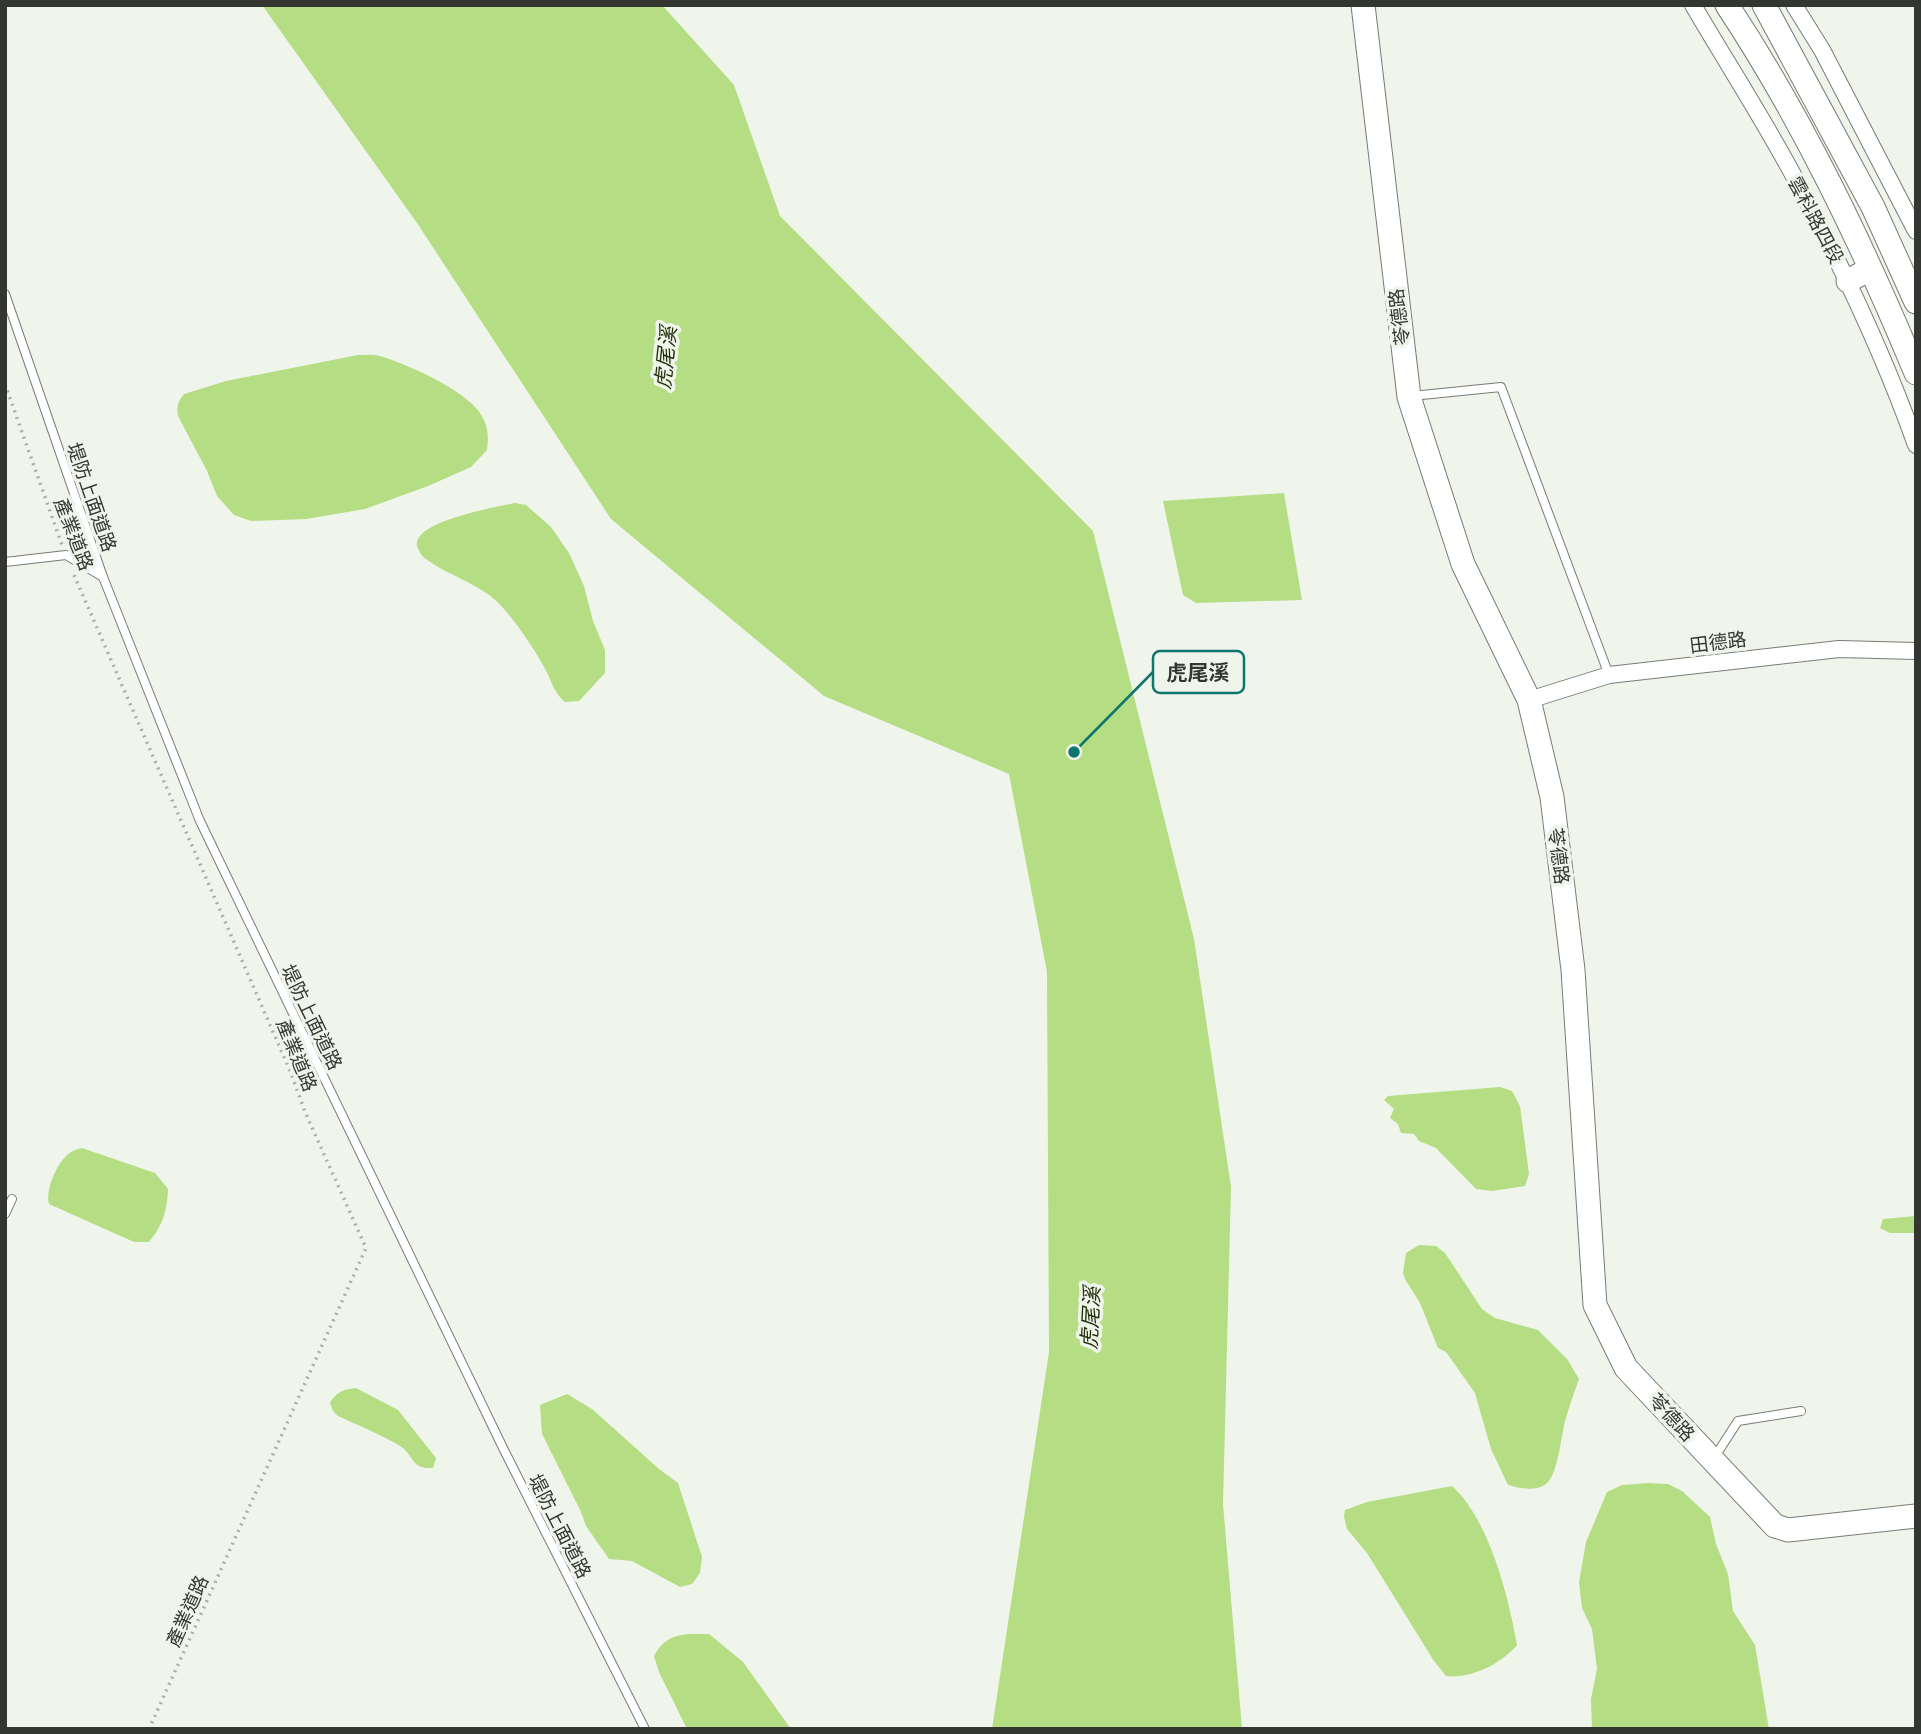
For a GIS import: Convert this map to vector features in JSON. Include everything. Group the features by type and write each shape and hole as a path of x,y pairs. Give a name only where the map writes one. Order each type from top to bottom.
{"street":[{"name":"苓德路","path":"1363,5 1409,397 1463,564 1529,699 1552,797 1573,970 1595,1305 1626,1368 1775,1526 1788,1530 1916,1516"},
{"name":"雲科路四段","path":"1693,5 1797,182 1848,281 1916,445"},
{"name":"雲科路四段","path":"1727,5 1831,187 1916,373"},
{"path":"1764,5 1873,207 1916,302"},
{"path":"1794,5 1822,50 1916,231"},
{"path":"1848,281 1870,269"},
{"name":"田德路","path":"1529,699 1609,676 1839,649 1916,651"}],"lane":[{"name":"堤防上面道路","path":"5,295 103,577 200,821 504,1450 645,1729"},
{"path":"1409,397 1501,387 1609,676"},
{"path":"5,562 66,555 103,577"},
{"path":"5,1214 12,1199"},
{"path":"1713,1460 1738,1421 1801,1410"}],"path":[{"name":"產業道路","path":"5,384 66,555 366,1248 149,1729"}],"water":[{"path":"262,5 662,5 734,85 780,216 1093,531 1194,939 1231,1187 1223,1504 1242,1729 992,1729 1049,1352 1047,972 1009,774 824,696 611,519 417,223"},
{"path":"358,355 377,355 405,365 449,387 473,404 485,422 487,450 471,467 365,509 306,519 251,521 234,515 217,496 178,416 177,407 184,394 226,381"},
{"path":"1284,493 1302,600 1196,603 1183,595 1163,501"},
{"path":"515,503 526,505 551,527 569,553 584,586 593,621 605,650 605,673 579,701 565,702 561,698 529,643 495,600 425,558 417,546 419,537 441,522"},
{"path":"1500,1087 1512,1091 1520,1106 1529,1174 1525,1186 1492,1191 1476,1189 1436,1148 1419,1141 1414,1134 1401,1133 1398,1124 1390,1118 1394,1109 1384,1100 1388,1096"},
{"path":"82,1148 155,1173 168,1189 163,1217 149,1242 134,1242 49,1204 49,1191 57,1168 72,1151"},
{"path":"1916,1216 1916,1233 1890,1233 1880,1228 1883,1219"},
{"path":"1419,1245 1436,1246 1445,1253 1482,1309 1495,1318 1538,1330 1567,1359 1579,1379 1565,1421 1553,1473 1546,1484 1527,1489 1508,1485 1491,1449 1475,1393 1446,1352 1438,1348 1420,1303 1405,1279 1403,1273 1406,1253"},
{"path":"356,1388 398,1410 436,1458 433,1468 417,1465 397,1444 338,1416 333,1411 330,1403 335,1396 344,1390"},
{"path":"567,1394 592,1409 678,1483 702,1557 700,1573 692,1584 680,1587 632,1561 609,1559 586,1526 542,1434 540,1405"},
{"path":"1668,1484 1682,1491 1710,1517 1716,1544 1728,1574 1733,1611 1755,1645 1769,1729 1592,1729 1591,1699 1597,1669 1592,1629 1582,1608 1579,1582 1586,1542 1607,1492 1622,1485"},
{"path":"1452,1486 1465,1500 1487,1538 1503,1583 1517,1645 1485,1669 1465,1675 1446,1676 1367,1553 1347,1529 1344,1517 1345,1510 1367,1502"},
{"path":"709,1634 743,1662 791,1729 687,1729 654,1656 671,1638"}],"place":[{"name":"虎尾溪","path":"1074,752"}]}
